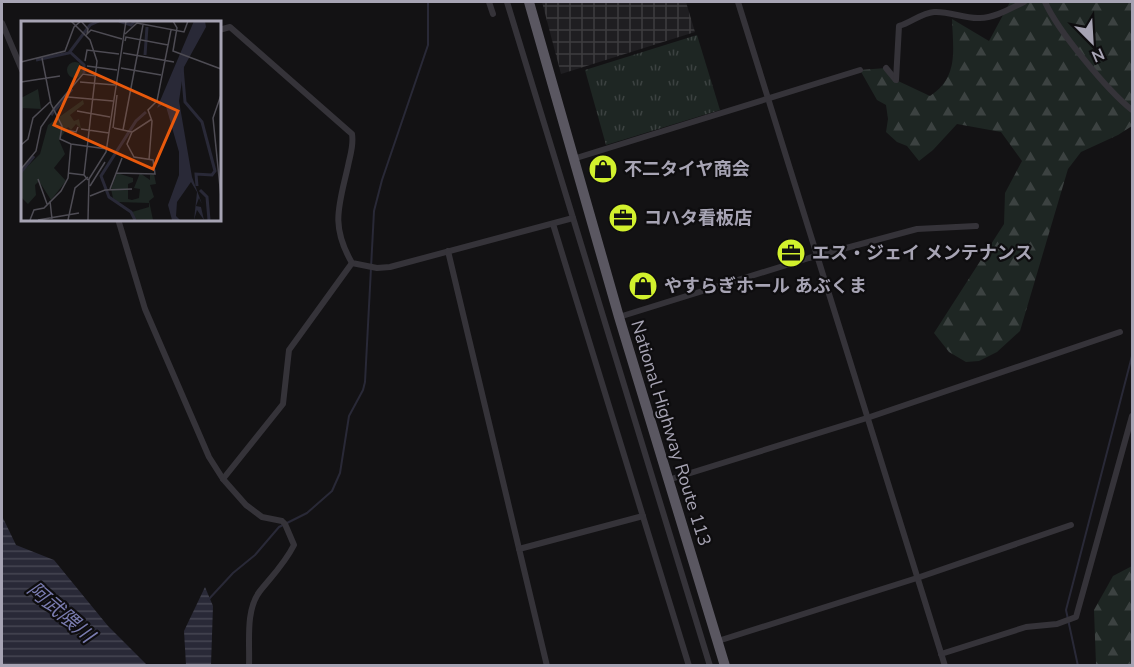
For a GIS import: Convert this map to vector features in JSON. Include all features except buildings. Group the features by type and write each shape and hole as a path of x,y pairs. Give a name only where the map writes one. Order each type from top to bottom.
{"highway":[{"name":"National Highway Route 113","path":"529,2 572,159 725,666"}],"street":[{"path":"489,2 493,14"},
{"path":"507,2 710,666"},
{"path":"738,2 945,666"},
{"path":"886,68 896,80 899,26 911,23 931,12 946,12 979,18 990,17 1024,2"},
{"path":"1045,2 1055,21 1114,93 1132,110"},
{"path":"2,23 21,68"},
{"path":"220,30 231,27 352,134 352,149 340,202 338,225 339,236 352,262 377,268 390,267 573,218"},
{"path":"572,159 860,70"},
{"path":"118,220 145,309 209,457 246,505 262,517 282,521 285,524 294,544 287,560 260,591 254,602 250,617 249,666"},
{"path":"553,224 689,666"},
{"path":"619,317 917,229 976,226"},
{"path":"448,251 547,666"},
{"path":"224,479 283,404 290,350 352,262"},
{"path":"668,480 867,418 1120,332"},
{"path":"941,654 1026,627 1058,624 1076,616 1132,416"},
{"path":"519,549 643,516"},
{"path":"717,641 917,578 1071,525"}],"shaded area":[{"path":"542,2 686,2 695,32 561,74"}],"green space":[{"path":"1010,2 1132,2 1132,126 1081,152 1068,169 1020,331 997,352 979,361 966,362 949,352 934,333 1004,224 1005,193 1022,161 1001,132 957,124 933,150 919,161 907,146 897,142 886,132 888,119 886,105 877,100 860,70 886,68 896,80 930,96 939,89 950,71 953,52 952,19 989,41"},
{"path":"697,35 720,110 606,145 585,70"},
{"path":"1132,566 1132,665 1096,665 1094,610 1113,576"}],"water":[{"name":"阿武隈川","path":"2,516 16,545 54,560 108,626 147,665 2,665"},
{"path":"205,587 213,606 211,665 186,665 184,631"}],"waterway":[{"path":"208,600 233,573 255,555 279,527 307,513 332,491 340,473 349,416 365,382 374,211 382,180 428,45 428,2"},
{"path":"1078,666 1066,610 1132,356"}],"place":[{"name":"不二タイヤ商会","path":"603,169"},
{"name":"コハタ看板店","path":"623,218"},
{"name":"エス・ジェイ メンテナンス","path":"791,253"},
{"name":"やすらぎホール あぶくま","path":"643,286"}]}
